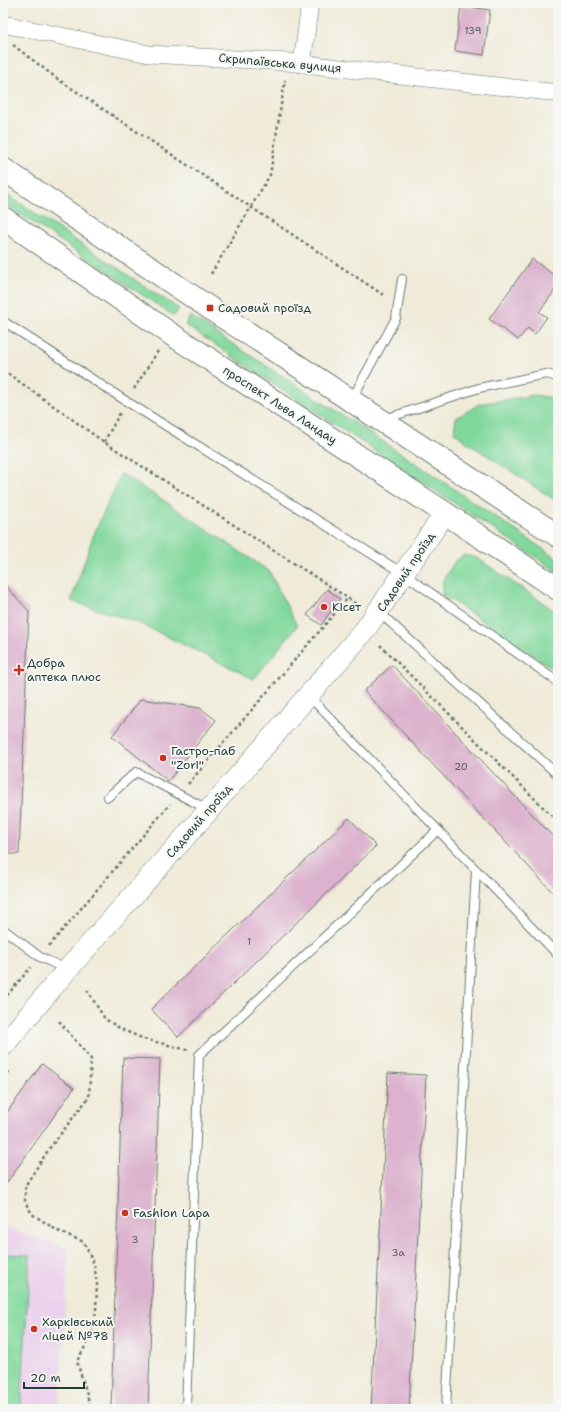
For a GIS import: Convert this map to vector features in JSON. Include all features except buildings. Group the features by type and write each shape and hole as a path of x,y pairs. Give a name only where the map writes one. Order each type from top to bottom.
{"main road":[{"path":"3,169 214,311 558,536"},
{"name":"проспект Льва Ландау","path":"3,218 171,334 445,513 558,589"}],"street":[{"path":"295,63 310,3"},
{"name":"Скрипаївська вулиця","path":"3,24 149,54 295,63 558,93"},
{"name":"Садовий проїзд","path":"3,1046 67,970 309,696 373,620 445,513"}],"lane":[{"path":"351,400 396,318 402,280"},
{"path":"3,321 126,401 404,574 558,682"},
{"path":"381,420 417,410 479,388 546,374 558,377"},
{"path":"373,620 558,775"},
{"path":"309,696 558,954"},
{"path":"108,797 136,772 209,810"},
{"path":"186,1409 199,1055 438,830"},
{"path":"446,1409 476,870"},
{"path":"3,929 40,957 67,970"}],"path":[{"path":"9,43 59,80 398,304"},
{"path":"211,274 270,175 295,63"},
{"path":"3,370 104,442 348,598 373,620 558,822"},
{"path":"87,990 105,1019 122,1029 144,1039 184,1048 199,1055"},
{"path":"59,1021 91,1059 89,1097 49,1149 25,1186 25,1202 32,1214 46,1224 84,1242 94,1264 97,1284 96,1311 92,1334 77,1361 90,1409"},
{"path":"3,1067 11,1075"}],"shaded area":[{"name":"Харківський ліцей №78","path":"3,1227 69,1249 59,1409 3,1409"}],"green space":[{"path":"3,192 179,309 174,316 3,203"},
{"path":"190,316 414,462 558,559 558,572 185,325"},
{"path":"534,395 553,398 558,401 558,502 468,443 454,432 456,418 479,404"},
{"path":"121,474 160,498 269,571 297,626 254,679 139,623 71,601 92,539"},
{"path":"464,555 477,558 558,613 558,672 442,594 443,580 455,561"},
{"path":"3,1254 30,1255 21,1409 3,1409"}],"place":[{"name":"Садовий проїзд","path":"210,308"},
{"name":"Кісет","path":"324,607"},
{"name":"Добра аптека плюс","path":"19,670"},
{"name":"Гастро-паб \"Zori\"","path":"163,758"},
{"name":"Fashion Lapa","path":"125,1213"},
{"name":"Харківський ліцей №78","path":"34,1329"}]}
